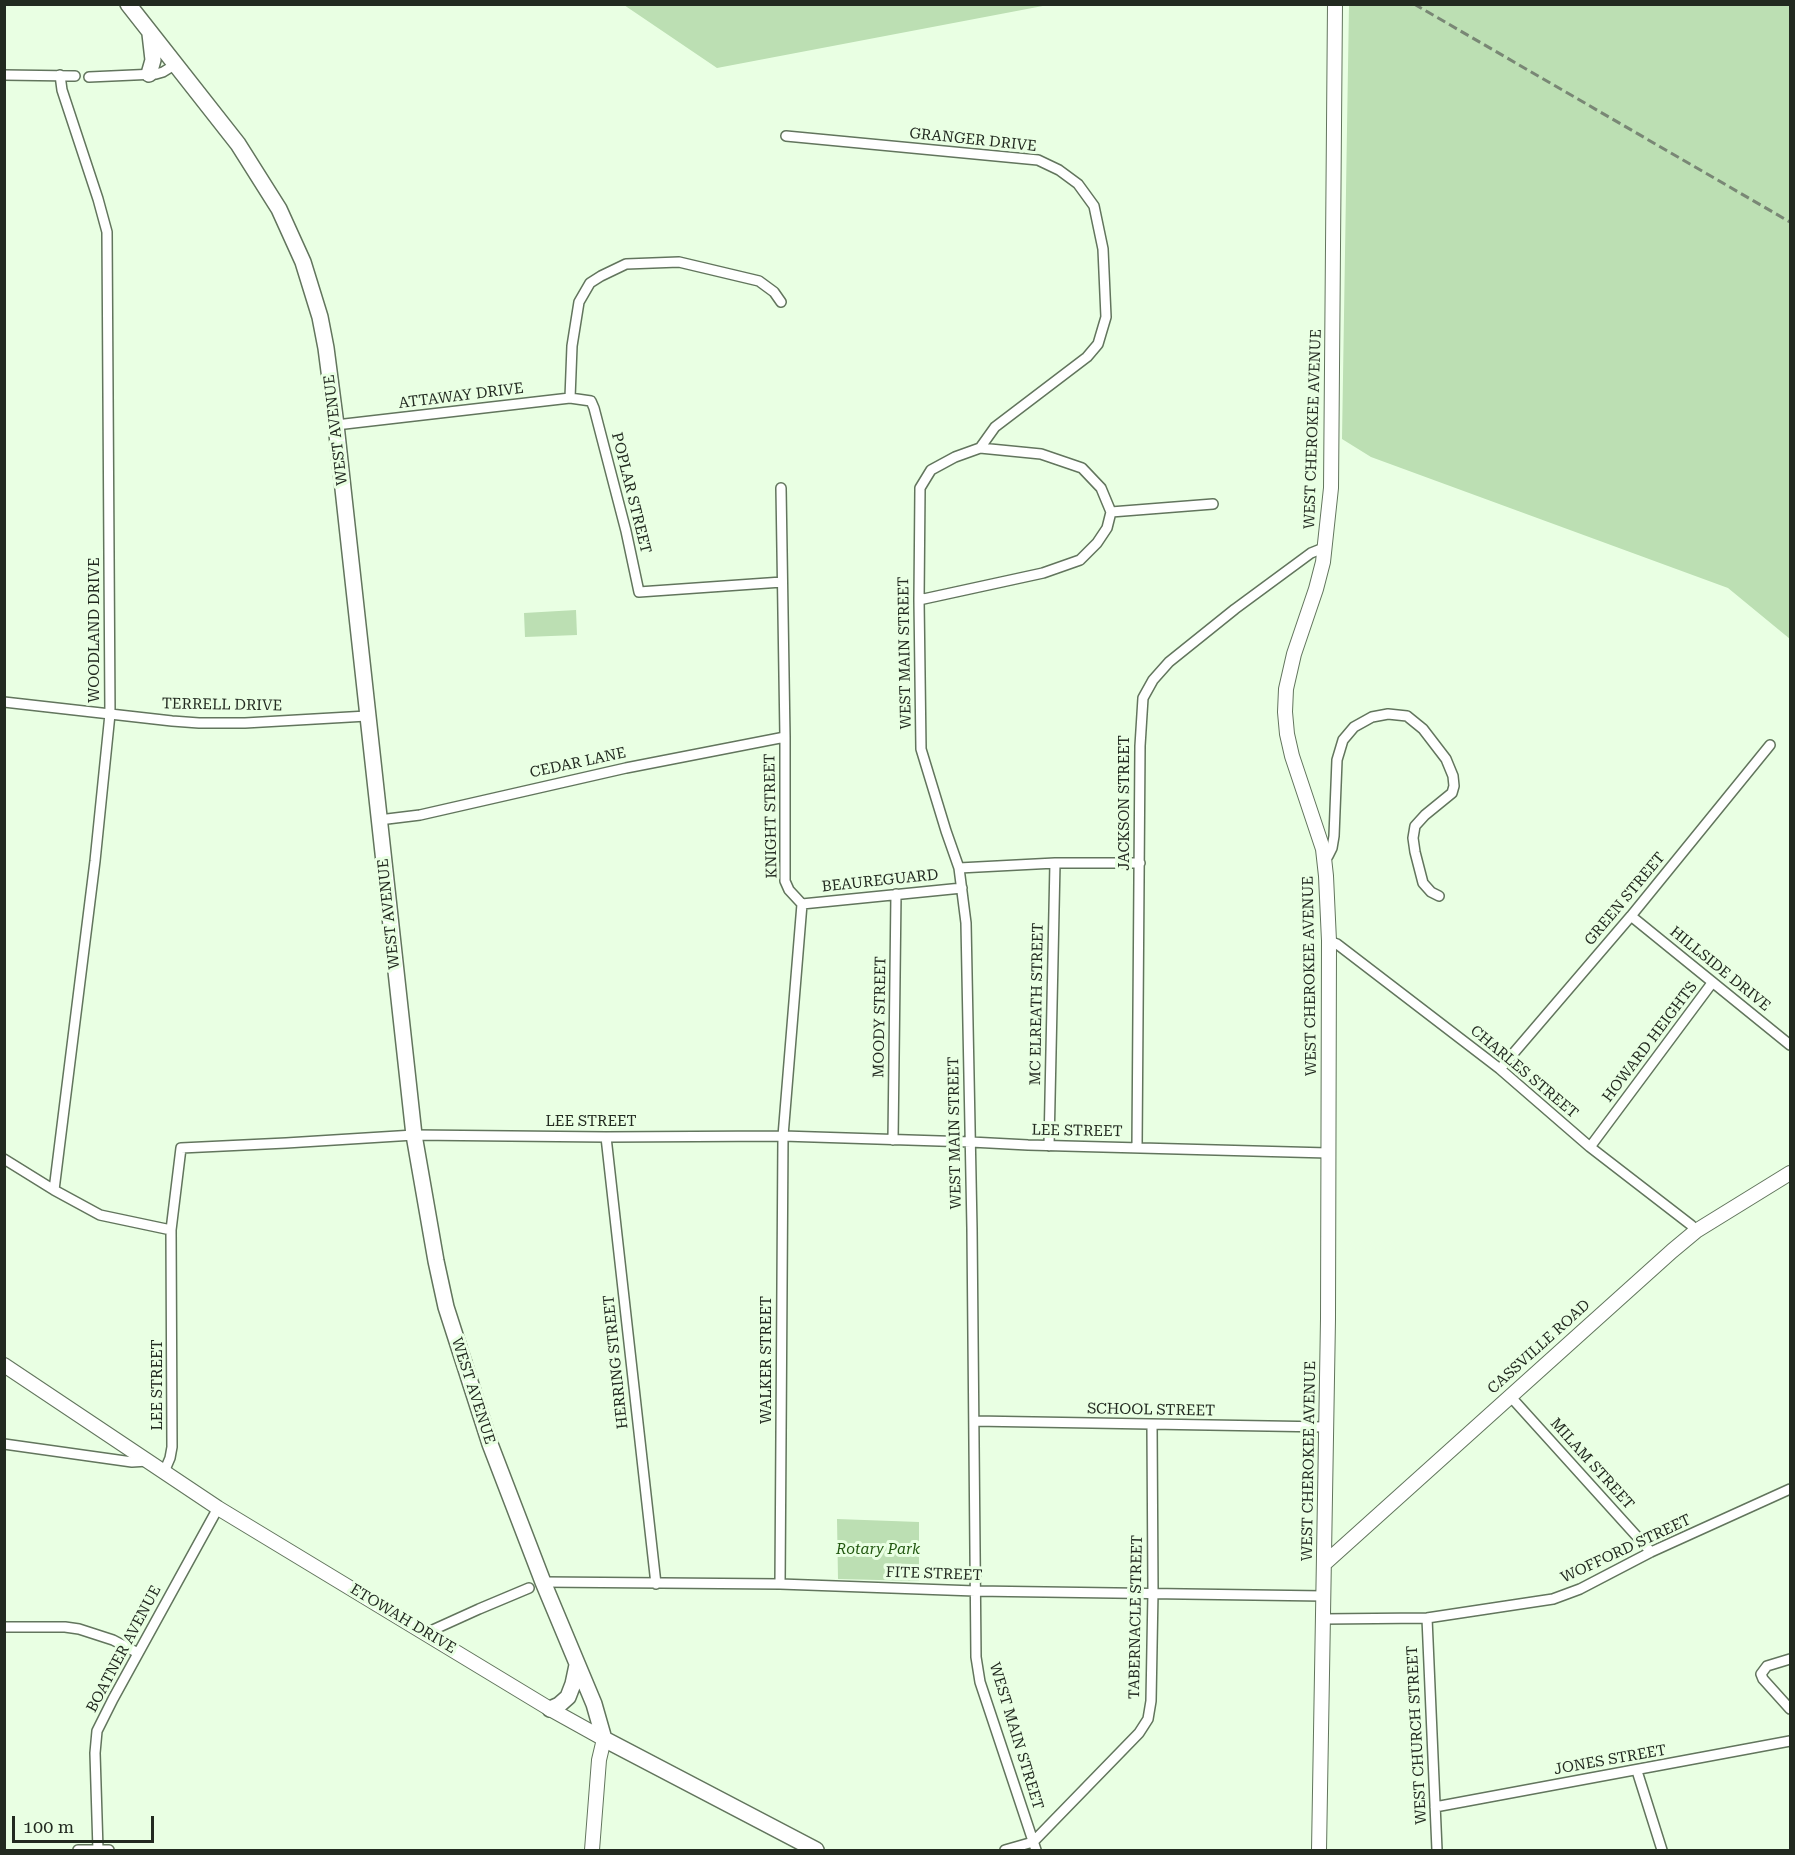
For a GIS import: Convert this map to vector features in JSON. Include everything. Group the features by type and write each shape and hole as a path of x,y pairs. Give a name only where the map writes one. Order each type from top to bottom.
{"main road":[{"name":"WEST AVENUE","path":"128,4 253,166 279,209 311,286 321,324 336,425 414,1135 436,1261 446,1307 536,1585 577,1665 594,1704 604,1738 599,1760 592,1851"},
{"name":"WEST CHEROKEE AVENUE","path":"1319,1851 1327,1427 1329,941 1324,858 1316,826 1292,756 1285,712 1286,689 1291,665 1318,582 1326,548 1332,467 1335,4"},
{"path":"149,74 153,66 150,31"},
{"name":"CASSVILLE ROAD","path":"1324,1564 1696,1231 1791,1173"},
{"name":"ETOWAH DRIVE","path":"4,1365 218,1508 550,1709 813,1850"},
{"path":"1325,1527 1338,1534 1357,1534"},
{"path":"550,1709 568,1697 577,1665"}],"street":[{"path":"89,77 163,72 176,64"},
{"path":"4,75 75,76"},
{"name":"WOODLAND DRIVE","path":"54,1190 110,714 107,232 62,90 60,75"},
{"name":"GRANGER DRIVE","path":"786,136 1038,160 1059,170 1078,184 1094,206 1103,249 1106,317 1098,344 1087,357 995,427 980,448"},
{"path":"570,398 572,346 579,302 590,284 626,264 679,262 759,281 774,291 781,302"},
{"name":"ATTAWAY DRIVE","path":"336,425 570,398 591,401"},
{"name":"POPLAR STREET","path":"591,401 626,531 639,592 782,582"},
{"path":"919,600 1043,573 1080,560 1097,543 1107,528 1111,512 1101,488 1082,468 1041,454 980,448"},
{"name":"WEST MAIN STREET","path":"980,448 955,457 931,470 920,488 921,749 959,868 966,922 971,1142 976,1657 980,1682 1035,1846"},
{"name":"KNIGHT STREET","path":"781,488 785,881 789,890 802,904"},
{"path":"1111,512 1214,504"},
{"name":"JACKSON STREET","path":"1137,1148 1140,746 1143,698 1153,680 1169,662 1235,609 1311,553 1326,548"},
{"name":"TERRELL DRIVE","path":"4,702 172,721 210,723 280,722 367,716"},
{"path":"1324,858 1328,856 1335,836 1337,760 1343,740 1354,727 1372,717 1388,714 1407,716 1423,729 1446,759 1453,776 1452,793 1425,814 1415,826 1414,832 1415,852 1423,883 1431,892 1439,896"},
{"name":"CEDAR LANE","path":"379,820 420,814 626,768 785,737"},
{"name":"GREEN STREET","path":"1500,1069 1631,916 1770,745"},
{"path":"959,868 1055,863 1140,864"},
{"name":"MC ELREATH STREET","path":"1049,1146 1055,863"},
{"name":"BEAUREGUARD","path":"802,904 962,888"},
{"name":"MOODY STREET","path":"893,1140 896,894"},
{"path":"783,1137 802,904"},
{"name":"HILLSIDE DRIVE","path":"1631,916 1791,1045"},
{"name":"CHARLES STREET","path":"1329,941 1337,944 1500,1069 1590,1148 1696,1231"},
{"name":"HOWARD HEIGHTS","path":"1590,1148 1712,983"},
{"name":"LEE STREET","path":"164,1472 172,1447 171,1230 181,1148 414,1135 783,1137 1328,1153"},
{"name":"HERRING STREET","path":"606,1137 656,1584"},
{"name":"WALKER STREET","path":"780,1584 783,1137"},
{"path":"4,1159 100,1215 171,1230"},
{"name":"MILAM STREET","path":"1510,1396 1652,1551"},
{"name":"SCHOOL STREET","path":"974,1421 1327,1427"},
{"name":"TABERNACLE STREET","path":"1005,1851 1035,1846 1139,1733 1148,1719 1151,1701 1153,1592 1152,1425"},
{"path":"4,1444 132,1462 148,1461"},
{"name":"WOFFORD STREET","path":"1323,1619 1427,1618 1553,1599 1580,1589 1652,1551 1791,1489"},
{"name":"BOATNER AVENUE","path":"98,1850 95,1780 96,1738 100,1723 218,1508"},
{"name":"FITE STREET","path":"426,1633 536,1585 780,1584 975,1591 1323,1596"},
{"name":"WEST CHURCH STREET","path":"1427,1618 1437,1851"},
{"path":"4,1627 79,1629 113,1640 138,1653"},
{"path":"1791,1659 1767,1666 1761,1674 1791,1709"},
{"name":"JONES STREET","path":"1435,1808 1791,1741"},
{"path":"1637,1771 1662,1851"},
{"path":"78,1851 109,1851"}],"green space":[{"path":"624,5 1048,5 717,68"},
{"path":"1349,5 1790,5 1790,639 1728,588 1371,457 1342,439"},
{"path":"576,610 577,635 525,637 524,613"},
{"name":"Rotary Park","path":"837,1519 919,1522 919,1581 838,1579"}],"railway":[{"path":"1414,4 1790,222"}]}
